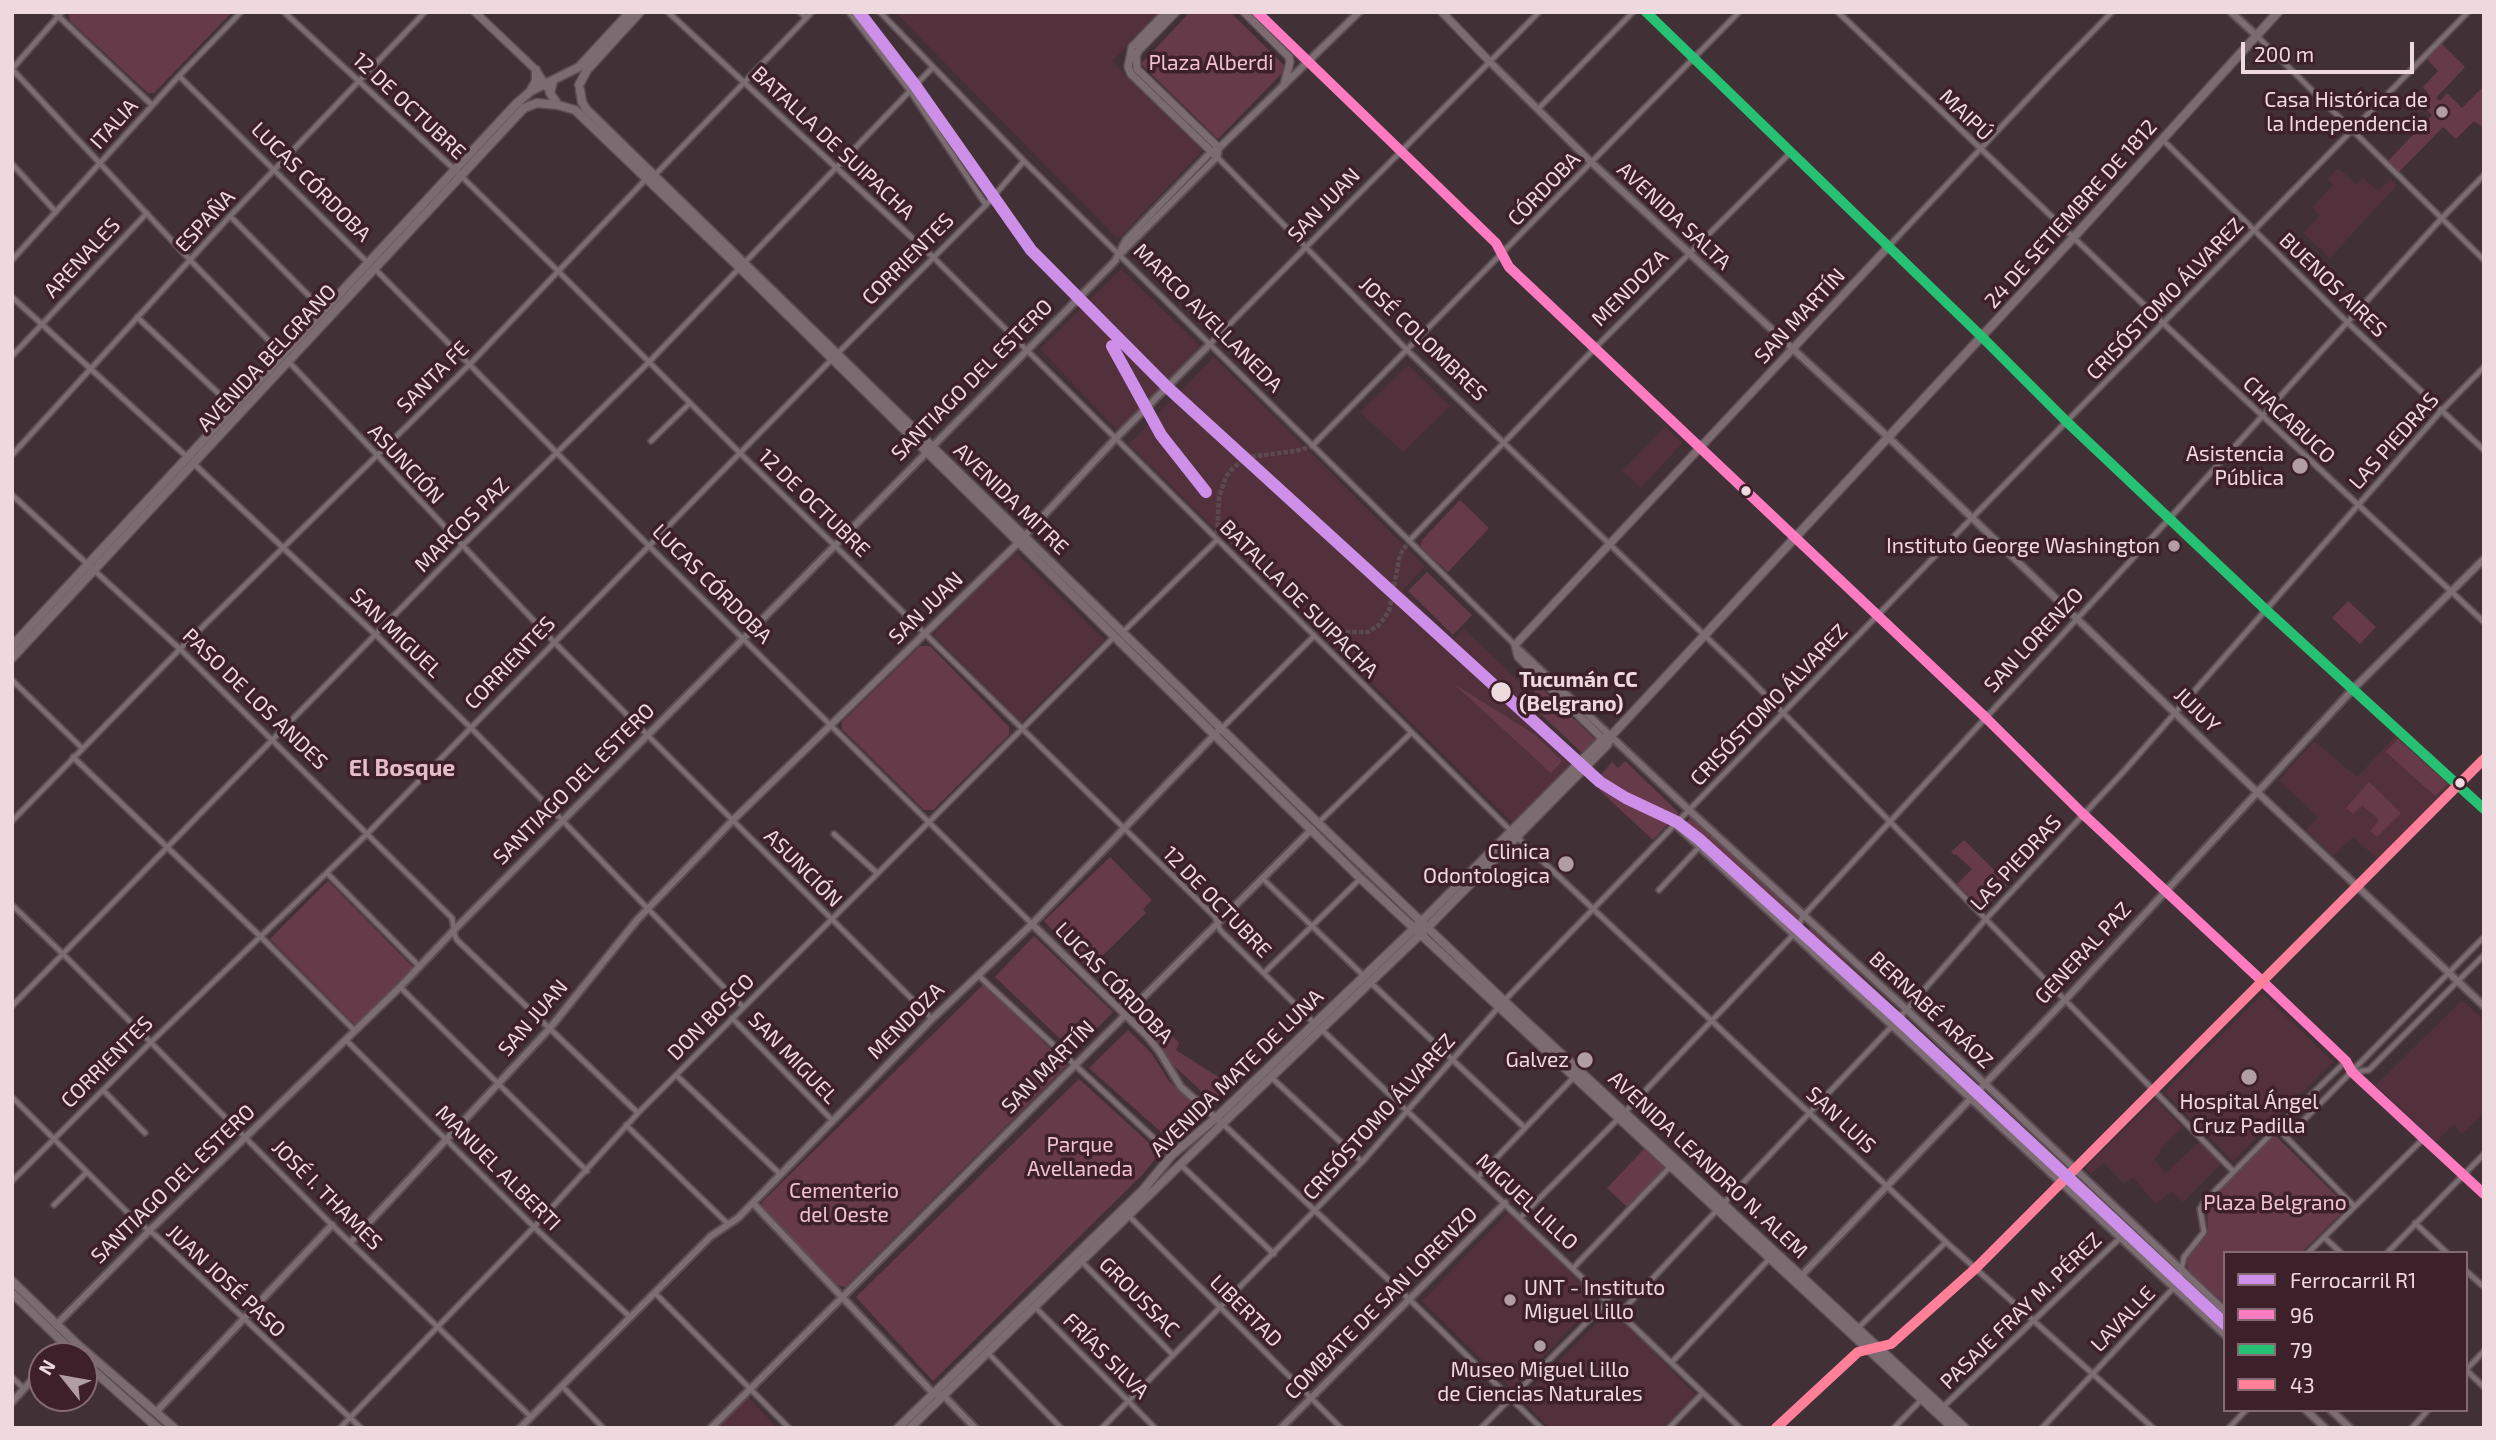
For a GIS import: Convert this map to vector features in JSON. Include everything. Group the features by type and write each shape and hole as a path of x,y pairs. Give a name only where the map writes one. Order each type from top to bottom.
{"main road":[{"path":"475,12 536,70 562,105 574,103 587,70 640,12"},
{"path":"549,86 579,67 630,12"},
{"path":"1131,62 1132,47 1166,12"},
{"path":"1131,62 1176,12"},
{"path":"1244,12 1289,57 1284,85"},
{"path":"1257,12 1308,63"},
{"name":"AVENIDA SALTA","path":"1442,12 1489,61"},
{"name":"24 DE SETIEMBRE DE 1812","path":"1425,924 1514,835 1796,538 2278,12"},
{"name":"JOSÉ COLOMBRES","path":"1131,62 1216,152"},
{"path":"531,91 536,81 536,70"},
{"path":"565,75 574,78 580,87"},
{"name":"AVENIDA BELGRANO","path":"12,646 191,461 531,91 549,86"},
{"name":"AVENIDA MITRE","path":"580,87 586,109 651,176 1021,540 1114,637 1425,924"},
{"name":"AVENIDA BELGRANO","path":"457,172 524,108 537,103 562,105"},
{"name":"AVENIDA MITRE","path":"562,105 580,114 651,176"},
{"name":"SAN MARTÍN","path":"1515,645 1889,246"},
{"name":"AVENIDA BELGRANO","path":"191,461 234,408 286,358 324,310 371,266"},
{"name":"AVENIDA MITRE","path":"1021,540 1123,632 1311,830 1417,931"},
{"name":"AVENIDA BELGRANO","path":"12,659 90,567"},
{"name":"MARCO AVELLANEDA","path":"1515,645 1518,657 1607,738"},
{"path":"1406,905 1423,912 1438,911 1438,937"},
{"path":"1394,947 1405,927 1403,918 1398,913"},
{"name":"AVENIDA MATE DE LUNA","path":"1367,979 1394,947 1425,924"},
{"name":"AVENIDA LEANDRO N. ALEM","path":"1425,924 1574,1077 1622,1115 1670,1167 1720,1207"},
{"name":"AVENIDA MATE DE LUNA","path":"910,1428 1181,1165 1219,1121 1367,979 1406,948 1417,931"},
{"name":"AVENIDA LEANDRO N. ALEM","path":"1417,931 1501,1004 1874,1349 1965,1428"},
{"path":"1406,948 1421,941 1434,947"},
{"name":"AVENIDA MATE DE LUNA","path":"898,1428 1143,1190 1172,1155 1219,1121 1271,1077 1318,1026"},
{"name":"AVENIDA LEANDRO N. ALEM","path":"1798,1279 1858,1329 1874,1349 1953,1428"},
{"path":"12,1281 56,1325 172,1427"},
{"path":"12,1293 61,1342"},
{"path":"98,1374 158,1428"}],"street":[{"name":"ITALIA","path":"12,259 241,12"},
{"name":"12 DE OCTUBRE","path":"284,12 457,172 557,270 1021,730 1215,917 1220,930 1318,1026"},
{"name":"ESPAÑA","path":"12,454 230,216 425,12"},
{"name":"BATALLA DE SUIPACHA","path":"668,12 934,258 1514,835"},
{"path":"800,12 806,18"},
{"name":"SANTA FE","path":"12,821 180,649 470,364 557,270 813,12"},
{"path":"849,12 910,91 986,205"},
{"name":"MARCO AVELLANEDA","path":"880,12 1024,161 1515,645"},
{"name":"SANTIAGO DEL ESTERO","path":"56,1325 400,987 1115,261 1126,240 1359,12"},
{"name":"SAN JUAN","path":"351,1242 550,1028 647,909 733,820 1021,540 1116,438 1539,12"},
{"path":"1538,110 1633,12"},
{"path":"1646,12 2067,422 2266,610 2484,809"},
{"name":"CÓRDOBA","path":"1312,446 1739,12"},
{"name":"MAIPÚ","path":"1838,12 2073,238"},
{"name":"SAN MARTÍN","path":"1889,246 2112,12"},
{"path":"2231,12 2484,260"},
{"name":"CRISÓSTOMO ÁLVAREZ","path":"1102,1428 1316,1211 1408,1112 1501,1004 1592,909 2468,12"},
{"path":"12,69 58,14 152,105"},
{"name":"AVENIDA SALTA","path":"1489,61 1688,254 1888,437"},
{"path":"1308,63 1496,243 1509,267 1594,349 1985,717 2082,814 2346,1061 2352,1072 2484,1194"},
{"name":"MARCOS PAZ","path":"12,1006 462,546 649,362 933,67"},
{"name":"ASUNCIÓN","path":"12,69 554,642 932,1019"},
{"name":"LUCAS CÓRDOBA","path":"179,76 830,726 1125,1014 1155,1045 1181,1087 1219,1121"},
{"name":"BUENOS AIRES","path":"2162,139 2347,322 2484,450"},
{"name":"JOSÉ COLOMBRES","path":"1216,152 1408,351 1784,713 2234,1171"},
{"name":"MENDOZA","path":"1409,541 1594,349 1791,152"},
{"name":"CORRIENTES","path":"12,1181 151,1042 367,834 834,356 986,205 1024,161"},
{"path":"12,164 57,212"},
{"name":"SAN LORENZO","path":"1521,1217 1795,933 1803,916 1889,821 2169,519 2441,219 2484,176"},
{"name":"ARENALES","path":"12,356 147,213"},
{"path":"230,216 324,310"},
{"name":"CHACABUCO","path":"2073,238 2484,622"},
{"name":"SAN MIGUEL","path":"12,297 376,635 564,821 743,1007"},
{"path":"137,317 234,408"},
{"name":"LAS PIEDRAS","path":"1621,1312 1893,1025 1986,919 2124,771 2173,712 2441,411 2484,368"},
{"path":"651,441 690,403"},
{"name":"JUJUY","path":"1888,437 2256,792 2484,1006"},
{"name":"PASO DE LOS ANDES","path":"12,495 180,649 452,918 457,940 638,1113"},
{"path":"1114,637 1123,632 1217,540"},
{"name":"GENERAL PAZ","path":"1798,1279 2066,999 2353,690 2484,559"},
{"name":"MENDOZA","path":"520,1428 711,1236 753,1203 831,1119 1032,924 1314,636"},
{"name":"DON BOSCO","path":"340,1428 587,1171 626,1125 1114,637"},
{"path":"12,680 82,748"},
{"name":"SAN MARTÍN","path":"711,1428 1217,922 1411,733"},
{"name":"BERNABÉ ARÁOZ","path":"1607,738 1906,1009 2223,1309"},
{"path":"73,757 169,847 355,1031"},
{"path":"1776,1428 1858,1352 1891,1344 1976,1268 2484,759"},
{"name":"BERNABÉ ARÁOZ","path":"1675,824 1701,845 2223,1333"},
{"path":"834,834 877,873"},
{"name":"SAN LUIS","path":"1514,835 1946,1242 2153,1428"},
{"path":"1659,890 1701,845"},
{"path":"327,873 419,966"},
{"path":"1262,878 1525,1128"},
{"path":"1264,973 1361,879"},
{"name":"JOSÉ I. THAMES","path":"12,905 247,1137 332,1225 531,1417"},
{"name":"LAVALLE","path":"2277,1128 2294,1130 2484,937"},
{"name":"LAVALLE","path":"2352,1072 2369,1070 2484,955"},
{"path":"979,976 1172,1155"},
{"path":"400,987 587,1171"},
{"name":"SAN MIGUEL","path":"732,1018 831,1119"},
{"name":"MIGUEL LILLO","path":"1318,1026 1740,1428"},
{"name":"MANUEL ALBERTI","path":"346,1040 534,1227 630,1317"},
{"name":"LAVALLE","path":"2042,1428 2179,1282 2183,1257 2204,1232 2200,1209 2234,1171 2346,1061"},
{"path":"676,1075 780,1174"},
{"path":"1271,1077 1362,1162"},
{"path":"1478,1177 1574,1077"},
{"path":"103,1090 145,1133"},
{"name":"JUAN JOSÉ PASO","path":"12,1097 135,1220 361,1428"},
{"path":"1219,1121 1409,1299 1541,1428"},
{"path":"626,1125 728,1224"},
{"path":"2277,1128 2354,1206"},
{"path":"2310,1251 2423,1139"},
{"path":"2389,1251 2484,1154"},
{"path":"1181,1165 1274,1254"},
{"path":"1574,1267 1670,1167"},
{"path":"54,1205 87,1172"},
{"path":"753,1203 933,1393 943,1395 975,1428"},
{"name":"COMBATE DE SAN LORENZO","path":"1281,1428 1506,1203"},
{"name":"LIBERTAD","path":"1129,1216 1341,1428"},
{"path":"2415,1223 2445,1251"},
{"path":"156,1412 332,1225"},
{"path":"2324,1237 2339,1251"},
{"name":"PASAJE FRAY M. PÉREZ","path":"1943,1407 2120,1238"},
{"path":"1858,1329 1946,1242"},
{"path":"1672,1362 1772,1255"},
{"name":"GROUSSAC","path":"1082,1262 1173,1355"},
{"path":"2468,1273 2484,1287"},
{"path":"655,1293 789,1428"},
{"path":"1480,1428 1608,1301"},
{"name":"FRÍAS SILVA","path":"1035,1307 1155,1428"},
{"path":"55,1336 56,1325"},
{"path":"2468,1368 2484,1351"},
{"path":"988,1353 1061,1428"},
{"path":"2468,1372 2484,1387"},
{"path":"12,1377 24,1389"},
{"path":"12,1402 28,1385"},
{"path":"561,1385 603,1428"},
{"path":"1669,1428 1703,1393"},
{"name":"PASAJE FRAY M. PÉREZ","path":"1894,1428 1922,1399"},
{"path":"2230,1428 2244,1412"},
{"path":"2308,1412 2325,1428"},
{"path":"2333,1412 2350,1428"},
{"path":"2412,1428 2426,1412"}],"shaded area":[{"path":"895,12 1160,12 1112,61 1203,150 1118,239"},
{"path":"2338,168 2356,184 2363,178 2378,191 2390,179 2397,185 2330,258 2303,233 2320,215 2312,207 2333,185 2328,179"},
{"path":"1121,269 1200,346 1118,431 1040,349"},
{"path":"1214,357 1425,566 1402,591 1454,639 1464,629 1529,691 1521,701 1580,756 1513,823 1129,444"},
{"path":"1408,365 1450,406 1403,452 1360,412"},
{"path":"1665,427 1682,443 1641,488 1622,471"},
{"path":"1015,552 1104,640 1021,722 933,634"},
{"path":"2396,736 2450,785 2379,860 2353,837 2333,856 2306,830 2318,817 2279,780 2314,741 2357,777"},
{"name":"Hospital Ángel Cruz Padilla","path":"2263,994 2333,1062 2233,1161 2164,1092"},
{"path":"2462,1000 2484,1020 2484,1113 2462,1134 2454,1124 2436,1142 2376,1085"},
{"path":"2155,1099 2182,1127 2159,1150 2161,1153 2154,1159 2166,1173 2200,1141 2222,1163 2183,1202 2172,1191 2156,1204 2133,1177 2124,1184 2104,1163 2091,1174 2085,1168"},
{"name":"UNT - Instituto Miguel Lillo","path":"1509,1212 1598,1300 1512,1389 1422,1301"},
{"path":"1611,1309 1696,1395 1663,1428 1550,1428 1521,1399"},
{"path":"748,1397 777,1428 718,1428"}],"green space":[{"path":"69,12 232,12 154,93 148,93 70,21"},
{"name":"Plaza Alberdi","path":"1190,12 1230,12 1287,68 1218,139 1141,64"},
{"path":"2441,43 2465,67 2436,98 2440,101 2447,93 2462,108 2484,86 2484,128 2474,121 2456,139 2443,127 2399,172 2388,161 2432,115 2425,108 2421,112 2417,108 2428,93 2423,87 2438,71 2427,59"},
{"path":"1460,500 1489,528 1448,572 1421,547 1422,540"},
{"path":"1427,572 1472,615 1453,635 1408,591"},
{"path":"2348,601 2376,627 2360,644 2332,618"},
{"path":"920,646 930,646 1009,727 1009,735 933,810 924,810 842,729 842,722"},
{"path":"1533,680 1595,739 1582,753 1526,700 1535,691 1529,685"},
{"path":"1454,684 1534,734 1562,761 1551,773"},
{"path":"2398,739 2448,784 2435,796 2386,752"},
{"path":"1625,761 1679,813 1653,840 1599,790 1605,783 1599,777 1612,762 1618,768"},
{"path":"2369,782 2401,813 2377,837 2370,831 2379,820 2362,805 2353,814 2346,808"},
{"path":"1691,817 1804,920 1800,929 1683,825"},
{"path":"1964,840 2008,884 1987,905 1980,907 1957,884 1972,869 1951,852"},
{"path":"1110,857 1152,900 1143,909 1146,913 1089,969 1044,921"},
{"path":"328,881 414,968 356,1026 270,939"},
{"path":"1810,928 1901,1014 1893,1020 1805,938"},
{"path":"1034,936 1113,1012 1074,1052 995,977"},
{"name":"Cementerio del Oeste","path":"984,984 1067,1065 845,1287 835,1284 763,1209 762,1202"},
{"path":"1146,1009 1179,1043 1176,1050 1231,1085 1213,1102 1170,1062 1157,1038 1137,1018"},
{"path":"1908,1021 1979,1086 1972,1094 1901,1029"},
{"path":"1128,1030 1152,1054 1168,1080 1202,1112 1170,1140 1089,1068"},
{"name":"Parque Avellaneda","path":"1079,1079 1160,1153 1143,1174 933,1381 856,1297"},
{"path":"1987,1094 2068,1171 2060,1178 1980,1102"},
{"name":"Plaza Belgrano","path":"2274,1134 2348,1207 2303,1251 2223,1251 2223,1301 2188,1270 2187,1258 2208,1234 2207,1202"},
{"path":"1644,1149 1665,1168 1628,1208 1607,1188"},
{"path":"2076,1178 2177,1275 2173,1281 2068,1185"}],"tunnel":[{"path":"1217,540 1219,497 1226,477 1233,468 1248,457 1296,451 1312,446"},
{"path":"1314,636 1326,632 1368,632 1379,625 1389,611 1400,555 1409,541"}],"rail line":[{"name":"R1","path":"859,12 915,85 1031,250 1167,387 1600,782 1626,798 1677,822 1699,839 1898,1019 2223,1322"},
{"name":"R1","path":"1112,346 1161,435 1206,492"}],"transit line":[{"name":"96","path":"1257,12 1496,243 1509,267 2346,1061 2352,1072 2484,1194"},
{"name":"79","path":"1646,12 2067,422 2266,610 2484,809"},
{"name":"43","path":"1776,1428 1858,1352 1891,1344 1976,1268 2484,759"}],"place":[{"name":"Casa Histórica de la Independencia","path":"2442,112"},
{"name":"Asistencia Pública","path":"2300,466"},
{"name":"Instituto George Washington","path":"2174,546"},
{"name":"Tucumán CC (Belgrano)","path":"1501,692"},
{"name":"Clinica Odontologica","path":"1566,864"},
{"name":"Galvez","path":"1585,1060"},
{"name":"Hospital Ángel Cruz Padilla","path":"2249,1077"},
{"name":"UNT - Instituto Miguel Lillo","path":"1510,1300"},
{"name":"Museo Miguel Lillo de Ciencias Naturales","path":"1540,1346"}],"district":[{"name":"El Bosque","path":"402,768"}]}
